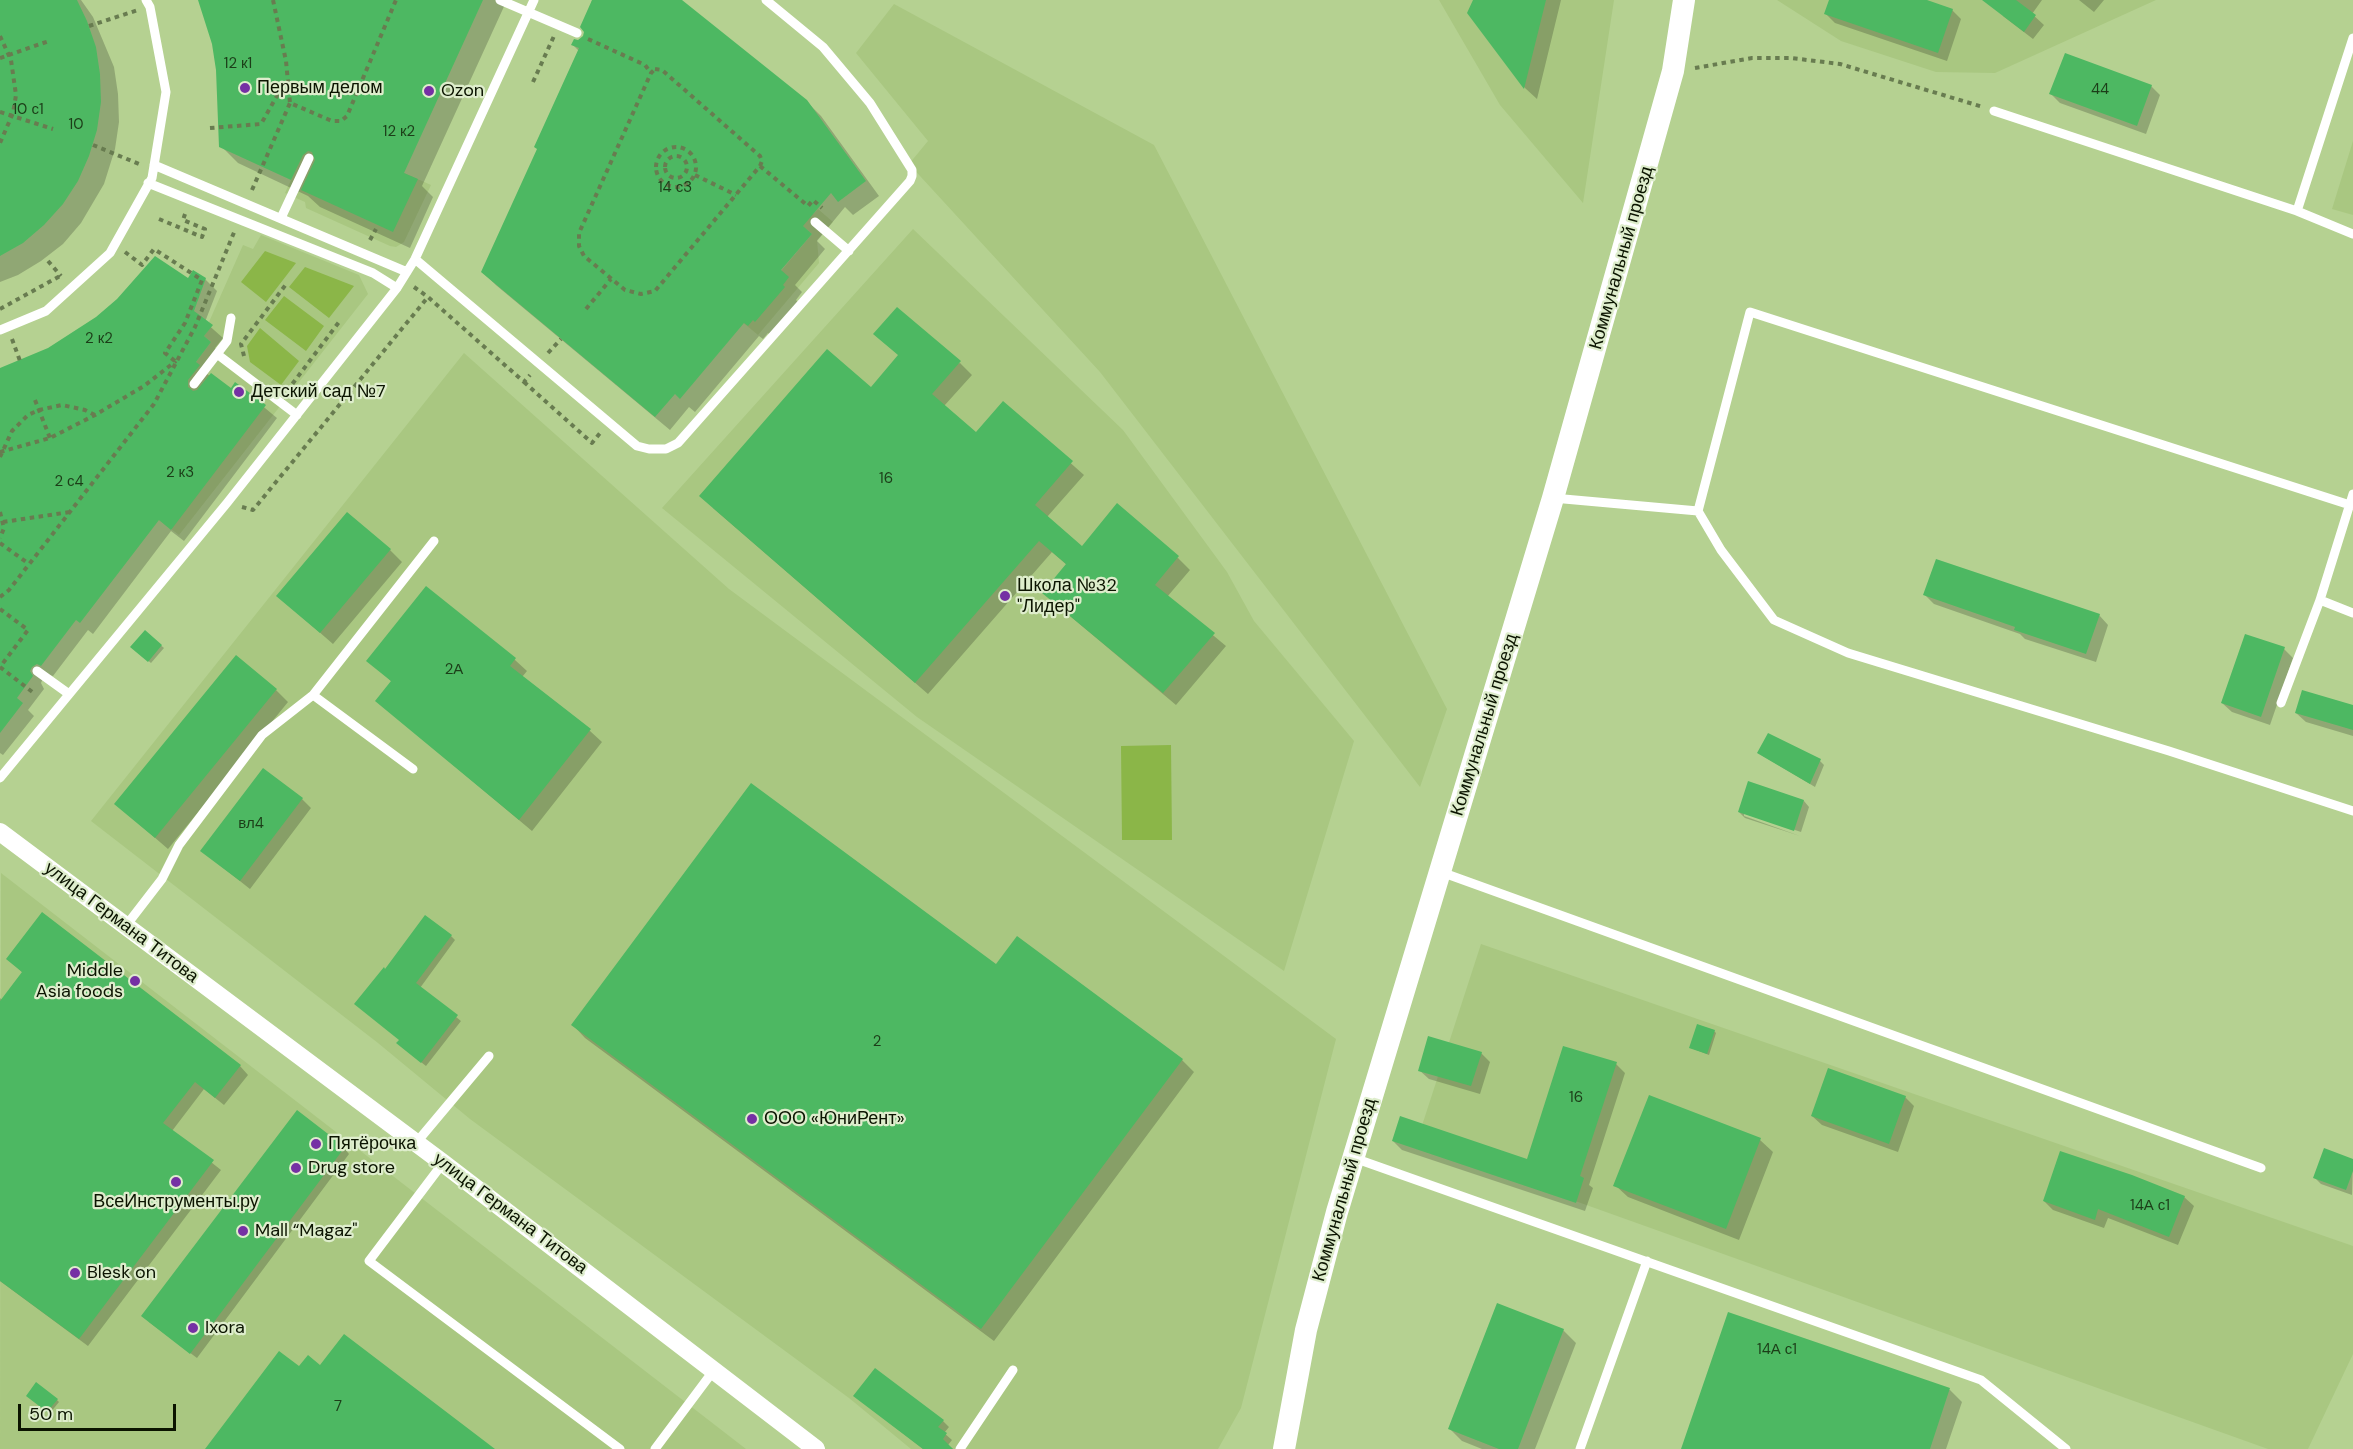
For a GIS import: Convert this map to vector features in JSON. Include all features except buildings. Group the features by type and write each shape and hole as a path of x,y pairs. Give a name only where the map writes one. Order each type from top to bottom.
{"street":[{"name":"Коммунальный проезд","path":"1284,1449 1306,1330 1354,1158 1553,498 1673,71 1684,0"},
{"name":"улица Германа Титова","path":"1,834 443,1163 816,1449"}],"lane":[{"path":"501,0 577,33"},
{"path":"0,778 297,415 397,288 415,259 534,0"},
{"path":"415,259 637,446 649,450 666,449 678,443 910,182 912,170 870,104 824,47 766,0"},
{"path":"0,330 46,311 110,254 148,183 154,165 166,92 150,7 146,4"},
{"path":"2297,212 2353,38"},
{"path":"1994,111 2297,212 2353,234"},
{"path":"281,219 309,158"},
{"path":"154,165 407,272"},
{"path":"148,183 373,273 397,288"},
{"path":"815,222 849,251"},
{"path":"2349,505 1750,312 1698,511 1721,550 1774,620 1848,653 2169,751 2353,811"},
{"path":"194,384 227,341 231,318"},
{"path":"217,354 297,415"},
{"path":"2281,703 2320,600 2353,494"},
{"path":"1553,498 1698,511"},
{"path":"125,927 162,879 179,845 262,735 313,695 434,541"},
{"path":"2320,600 2353,613"},
{"path":"37,671 69,694"},
{"path":"313,695 413,769"},
{"path":"1441,872 2261,1168"},
{"path":"416,1143 489,1056"},
{"path":"1354,1158 1981,1380 2066,1449"},
{"path":"443,1163 369,1261 621,1449"},
{"path":"1580,1449 1647,1261"},
{"path":"655,1449 714,1370"},
{"path":"960,1449 1013,1370"}],"path":[{"path":"273,0 286,61 290,103 332,121 341,121 347,116 396,0"},
{"path":"89,26 146,4"},
{"path":"533,82 559,26"},
{"path":"577,33 645,65 651,73"},
{"path":"0,36 9,55 15,77 16,95 12,115 0,143"},
{"path":"0,58 49,41"},
{"path":"1673,71 1752,58 1791,58 1840,64 1994,111"},
{"path":"656,69 662,70 760,156 762,161 760,166 655,291 641,294 626,291 584,256 579,246 579,233 651,73 656,69"},
{"path":"210,128 261,124 280,91 289,90"},
{"path":"0,112 53,129"},
{"path":"669,147 685,148 696,159 695,175 684,186 676,187 661,181 657,174 657,158 669,147"},
{"path":"666,163 674,156 680,156 685,159 687,165 684,175 679,178 668,174"},
{"path":"657,158 666,163"},
{"path":"666,163 668,174"},
{"path":"760,166 808,206"},
{"path":"661,181 668,174"},
{"path":"695,175 736,195"},
{"path":"159,219 202,237 205,229"},
{"path":"371,238 376,229"},
{"path":"142,265 154,249 202,280 185,323 165,353 178,360"},
{"path":"48,261 61,276"},
{"path":"586,309 611,279"},
{"path":"0,309 48,284"},
{"path":"245,359 241,344 287,284"},
{"path":"253,510 428,297"},
{"path":"279,401 339,322"},
{"path":"0,597 29,564 154,404 195,327"},
{"path":"1,454 50,438 95,415 144,386 178,360"},
{"path":"524,382 592,443 610,423"},
{"path":"35,400 50,438"},
{"path":"1,454 12,431 28,415 39,410 62,405 85,410 95,415"},
{"path":"0,512 3,522 0,538"},
{"path":"3,522 70,512"},
{"path":"0,543 29,564"},
{"path":"0,609 28,630 0,667 35,694"}],"shaded area":[{"path":"1439,0 1614,0 1583,203 1500,105"},
{"path":"1777,0 2156,0 1995,73 1936,72 1841,41"},
{"path":"894,4 1154,145 1447,709 1420,787 1100,372 909,164 928,141 856,53"},
{"path":"309,141 383,220 404,173 431,185 404,242 396,247 390,246 306,208 305,202 285,193"},
{"path":"2353,141 2353,215 2332,209"},
{"path":"783,209 813,214 818,209 833,222 817,240 819,263 758,335 740,320 812,234"},
{"name":"Школа №32 \"Лидер\"","path":"913,229 1123,430 1227,572 1254,621 1354,741 1284,971 917,717 662,508"},
{"name":"Детский сад №7","path":"261,235 359,275 368,294 179,535 159,520 179,385 211,342 204,336 212,325 209,322 243,245 253,249"},
{"path":"265,251 296,263 266,302 241,282"},
{"path":"305,267 354,286 329,318 289,287"},
{"path":"284,296 324,326 306,351 265,320"},
{"path":"260,328 299,361 281,385 250,362 247,346"},
{"path":"464,353 729,589 1336,1039 1241,1408 1218,1449 911,1449 849,1398 470,1119 378,1043 91,821"},
{"path":"1171,745 1172,840 1122,840 1121,746"},
{"path":"1,873 746,1449 0,1449"},
{"path":"1481,944 2353,1246 2353,1354 2308,1449 2268,1449 1416,1144"}],"place":[{"name":"Первым делом","path":"245,88"},
{"name":"Ozon","path":"429,91"},
{"name":"Детский сад №7","path":"239,392"},
{"name":"Школа №32 \"Лидер\"","path":"1005,596"},
{"name":"Middle Asia foods","path":"135,981"},
{"name":"ООО «ЮниРент»","path":"752,1119"},
{"name":"Пятёрочка","path":"316,1144"},
{"name":"Drug store","path":"296,1168"},
{"name":"ВсеИнструменты.ру","path":"176,1182"},
{"name":"Mall “Magaz\"","path":"243,1231"},
{"name":"Blesk on","path":"75,1273"},
{"name":"Ixora","path":"193,1328"}]}
